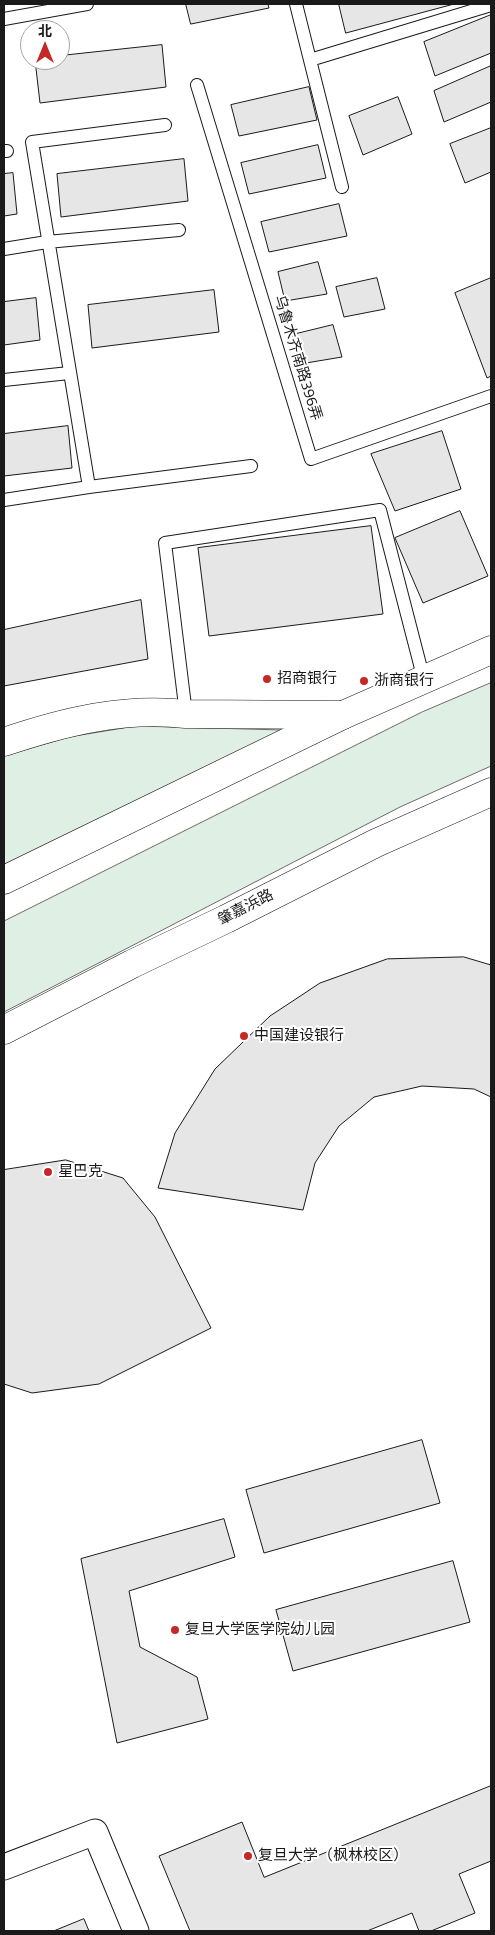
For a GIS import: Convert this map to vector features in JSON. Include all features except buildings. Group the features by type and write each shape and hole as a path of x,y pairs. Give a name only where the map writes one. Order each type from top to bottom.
{"main road":[{"path":"4,880 343,715 491,650"},
{"path":"4,742 45,728 110,714 171,712 186,714 343,715"},
{"name":"肇嘉浜路","path":"4,1030 376,843 491,792"}],"street":[{"path":"4,1867 95,1832 136,1931"}],"lane":[{"path":"4,19 87,4"},
{"path":"296,4 342,187"},
{"path":"310,60 491,5"},
{"name":"乌鲁木齐南路396弄","path":"197,85 310,458 491,396"},
{"path":"89,488 32,142 165,125"},
{"path":"4,249 47,242 179,230"},
{"path":"4,380 69,373"},
{"path":"4,500 250,466"},
{"path":"186,714 165,543 380,510 424,680"}],"green space":[{"path":"491,683 491,766 400,807 4,1012 4,921 422,712"},
{"path":"136,726 283,730 4,866 4,756 69,737"}],"place":[{"name":"招商银行","path":"267,679"},
{"name":"浙商银行","path":"364,681"},
{"name":"中国建设银行","path":"244,1036"},
{"name":"星巴克","path":"48,1172"},
{"name":"复旦大学医学院幼儿园","path":"175,1630"},
{"name":"复旦大学（枫林校区）","path":"248,1856"}]}
